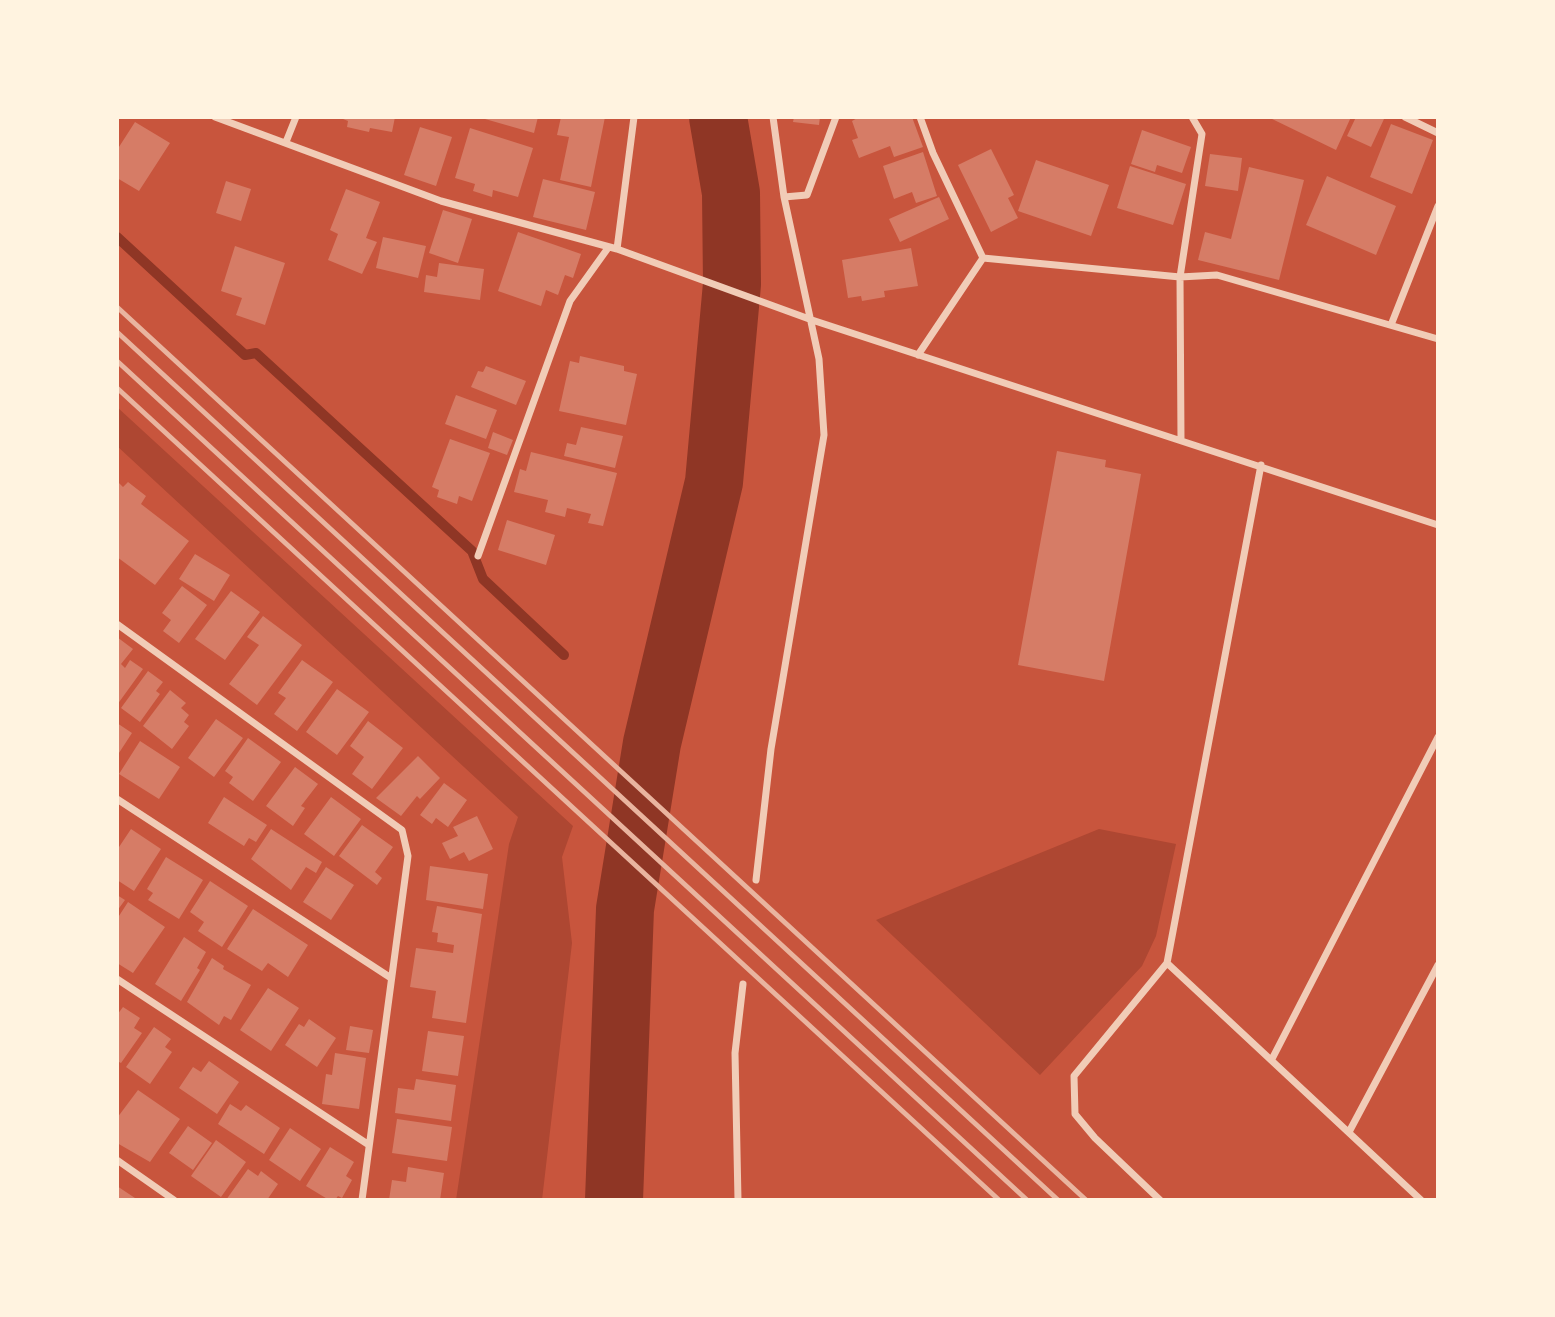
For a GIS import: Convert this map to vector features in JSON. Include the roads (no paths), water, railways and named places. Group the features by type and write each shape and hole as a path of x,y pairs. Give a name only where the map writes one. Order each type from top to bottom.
{"street":[{"path":"215,117 441,201 617,249 811,320 1438,525"},
{"path":"286,142 296,117"},
{"path":"617,249 634,117"},
{"path":"756,880 771,749 824,435 819,359 785,197 773,117"},
{"path":"785,197 807,195 836,117"},
{"path":"920,117 933,153 983,258"},
{"path":"1181,440 1180,277 1202,134 1192,117"},
{"path":"1405,117 1438,133"},
{"path":"1391,325 1438,206"},
{"path":"478,556 570,301 608,248"},
{"path":"983,258 1180,277 1217,275 1438,339"},
{"path":"918,355 983,258"},
{"path":"1160,1200 1095,1138 1075,1114 1074,1076 1167,963 1261,465"},
{"path":"117,624 402,830 408,856 362,1200"},
{"path":"1272,1059 1438,737"},
{"path":"117,799 391,978"},
{"path":"1167,963 1421,1200"},
{"path":"1349,1132 1438,965"},
{"path":"117,979 369,1145"},
{"path":"738,1200 735,1053 743,984"},
{"path":"117,1160 174,1200"}],"waterway":[{"path":"614,1200 625,909 652,743 714,482 732,284 731,193 718,117"},
{"path":"117,237 245,355 256,353 472,551 483,579 564,655"}],"railway":[{"path":"117,307 1086,1200"},
{"path":"117,332 1058,1200"},
{"path":"117,361 1027,1200"},
{"path":"117,388 999,1200"}]}
